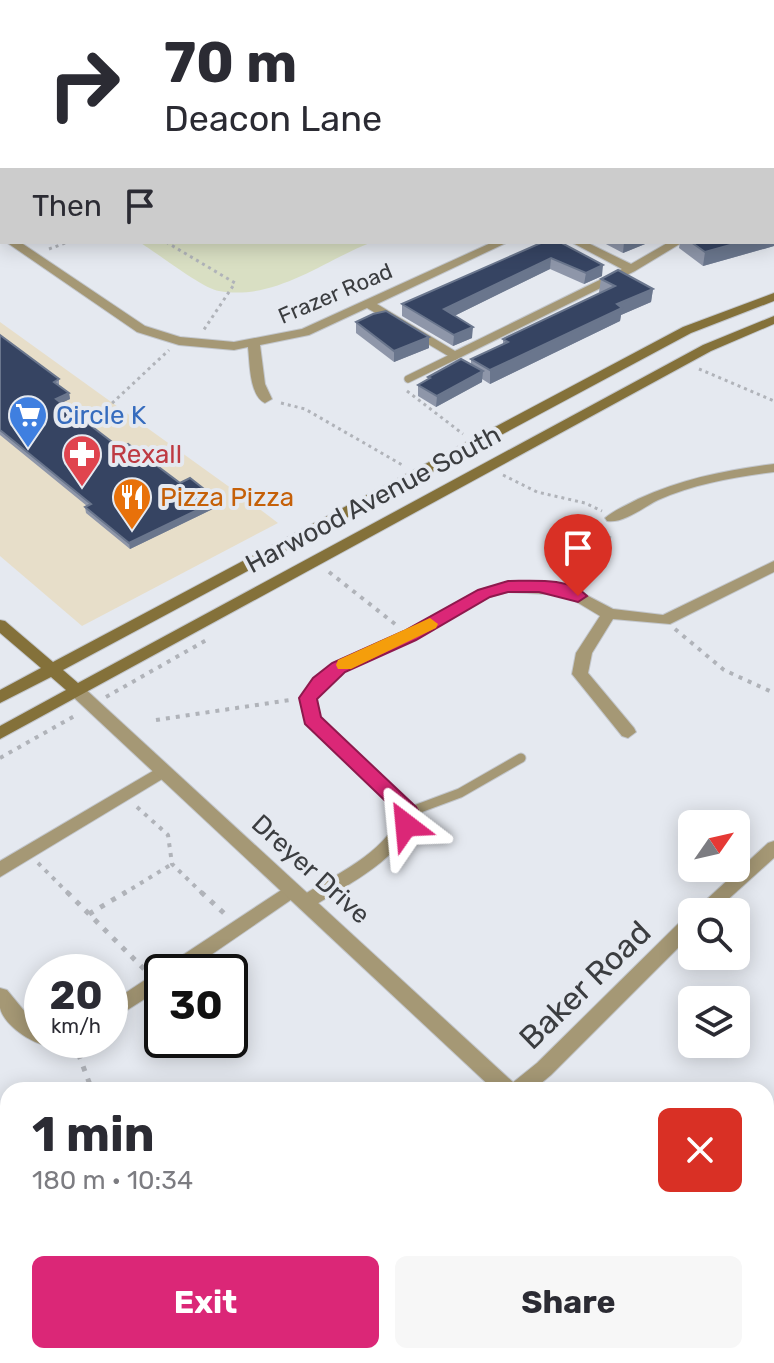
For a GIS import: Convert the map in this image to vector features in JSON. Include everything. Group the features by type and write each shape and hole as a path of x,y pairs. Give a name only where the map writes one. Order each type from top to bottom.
{"main road":[{"name":"Harwood Avenue South","path":"0,697 687,330 774,297"},
{"name":"Harwood Avenue South","path":"0,733 707,348 774,320"},
{"path":"0,625 76,690"}],"street":[{"name":"Frazer Road","path":"15,244 141,329 194,343 254,344 305,332 498,244"},
{"path":"581,244 631,269"},
{"path":"367,303 455,356 631,269 674,244"},
{"path":"254,344 259,384 265,399"},
{"path":"612,518 661,491 693,481 774,468"},
{"path":"198,954 238,927 380,854 406,825 409,812 312,719 308,698 339,667 410,635 484,593 508,587 569,591 609,614 665,620 774,566"},
{"path":"609,614 584,653 580,674 628,732"},
{"name":"Dreyer Drive","path":"76,690 499,1082"},
{"path":"0,870 163,771"},
{"path":"718,898 774,848"},
{"name":"Baker Road","path":"528,1082 678,936"},
{"path":"0,996 24,1025"}],"lane":[{"path":"408,379 455,356"},
{"path":"409,812 460,793 521,758"}],"path":[{"path":"169,244 235,283 194,343"},
{"path":"107,408 179,341"},
{"path":"699,369 774,401"},
{"path":"408,379 403,388 473,444"},
{"path":"265,399 305,409 401,463 415,475"},
{"path":"489,466 533,491 586,501 612,518 608,546 578,596"},
{"path":"329,572 410,635"},
{"path":"665,620 724,670 774,693"},
{"path":"156,720 308,698"},
{"path":"0,758 62,723"},
{"path":"123,794 168,835 172,864 238,927"},
{"path":"28,852 89,914 144,961"},
{"path":"89,914 172,864"},
{"path":"80,1058 89,1082"}],"shaded area":[{"path":"0,322 278,523 82,626 0,556"}],"green space":[{"path":"142,244 368,244 298,277 260,290 240,293 219,291 191,277"}],"building":[{"path":"538,244 564,244 603,265 586,273 551,258 444,309 473,327 454,335 402,304"},
{"path":"694,244 734,244 705,252"},
{"path":"618,270 653,289 617,304 622,308 490,370 471,359 508,342 503,339 615,286 601,279"},
{"path":"386,311 429,337 394,351 356,322"},
{"path":"0,335 59,379 54,382 69,393 56,399 120,448 128,444 180,483 190,478 218,500 129,543 85,507 91,504 0,430"},
{"path":"461,359 483,371 437,396 418,385 428,377"}],"slow traffic":[{"path":"345,665 430,624"}],"place":[{"name":"Circle K","path":"28,449"},
{"name":"Rexall","path":"82,488"},
{"name":"Pizza Pizza","path":"132,531"}],"route":[{"path":"406,825 409,812 312,719 308,698 339,667 410,635 484,593 508,587 539,587 569,591 578,596"}]}
